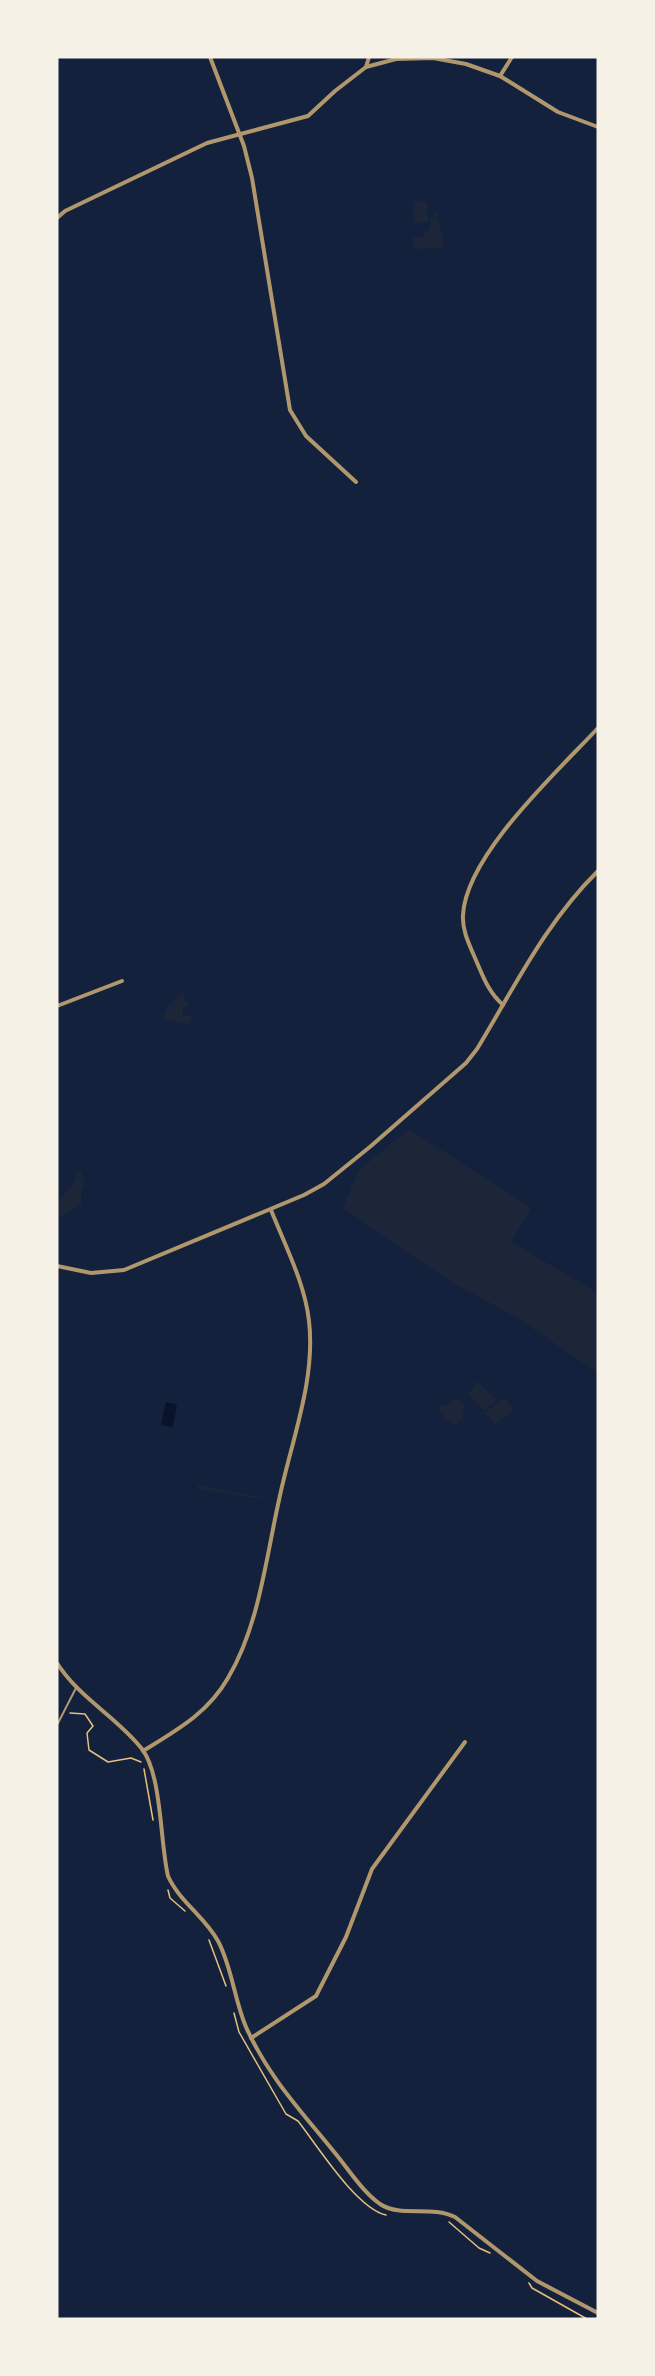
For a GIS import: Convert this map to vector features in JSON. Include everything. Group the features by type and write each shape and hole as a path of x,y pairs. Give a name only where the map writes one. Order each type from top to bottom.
{"street":[{"path":"210,57 238,136 244,146 258,207 285,392 290,410 306,436 356,482"},
{"path":"366,67 369,57"},
{"path":"500,76 512,57"},
{"path":"57,218 65,211 207,143 308,116 334,91 366,67 396,59 434,58 466,64 500,76 558,112 598,127"},
{"path":"503,1005 487,987 468,942 463,923 464,902 476,873 502,833 598,728"},
{"path":"57,1266 91,1273 124,1270 271,1210 324,1184 450,1078 477,1049 555,922 598,871"},
{"path":"57,1006 122,981"},
{"path":"143,1751 197,1716 219,1693 237,1661 253,1613 303,1396 310,1347 307,1310 271,1210"},
{"path":"57,1663 76,1688 143,1751 154,1781 168,1876 176,1890 219,1944 251,2038 296,2109 377,2201 388,2208 442,2211 455,2217 537,2281 598,2313"},
{"path":"251,2038 316,1996 346,1937 372,1869 465,1742"}],"lane":[{"path":"57,1725 76,1688"}],"path":[{"path":"63,1712 85,1714 93,1726 87,1733 89,1750 108,1762 131,1758 142,1762 153,1820"},
{"path":"167,1887 170,1898 191,1917"},
{"path":"208,1938 228,1991"},
{"path":"235,2008 234,2018 238,2032 286,2114 298,2121 357,2195 373,2209 391,2216"},
{"path":"442,2218 479,2248 490,2253"},
{"path":"529,2282 532,2288 587,2319"}],"shaded area":[{"path":"414,202 427,202 428,222 414,222"},
{"path":"435,211 437,211 444,248 415,249 412,238 422,238 431,226 431,217 435,217"},
{"path":"183,991 188,1007 183,1007 183,1016 191,1016 191,1024 161,1019 168,1007"},
{"path":"409,1129 531,1208 511,1242 598,1293 598,1373 516,1317 455,1284 343,1208 359,1170"},
{"path":"77,1169 82,1174 85,1185 81,1190 81,1205 59,1218 58,1202 74,1183"},
{"path":"477,1381 497,1400 484,1411 468,1394"},
{"path":"504,1397 514,1410 495,1425 485,1413"},
{"path":"457,1399 465,1404 462,1420 453,1426 439,1411 440,1405 449,1406 450,1402"},
{"path":"166,1402 177,1404 173,1427 161,1425"},
{"path":"198,1485 260,1497 262,1499 198,1489"}]}
